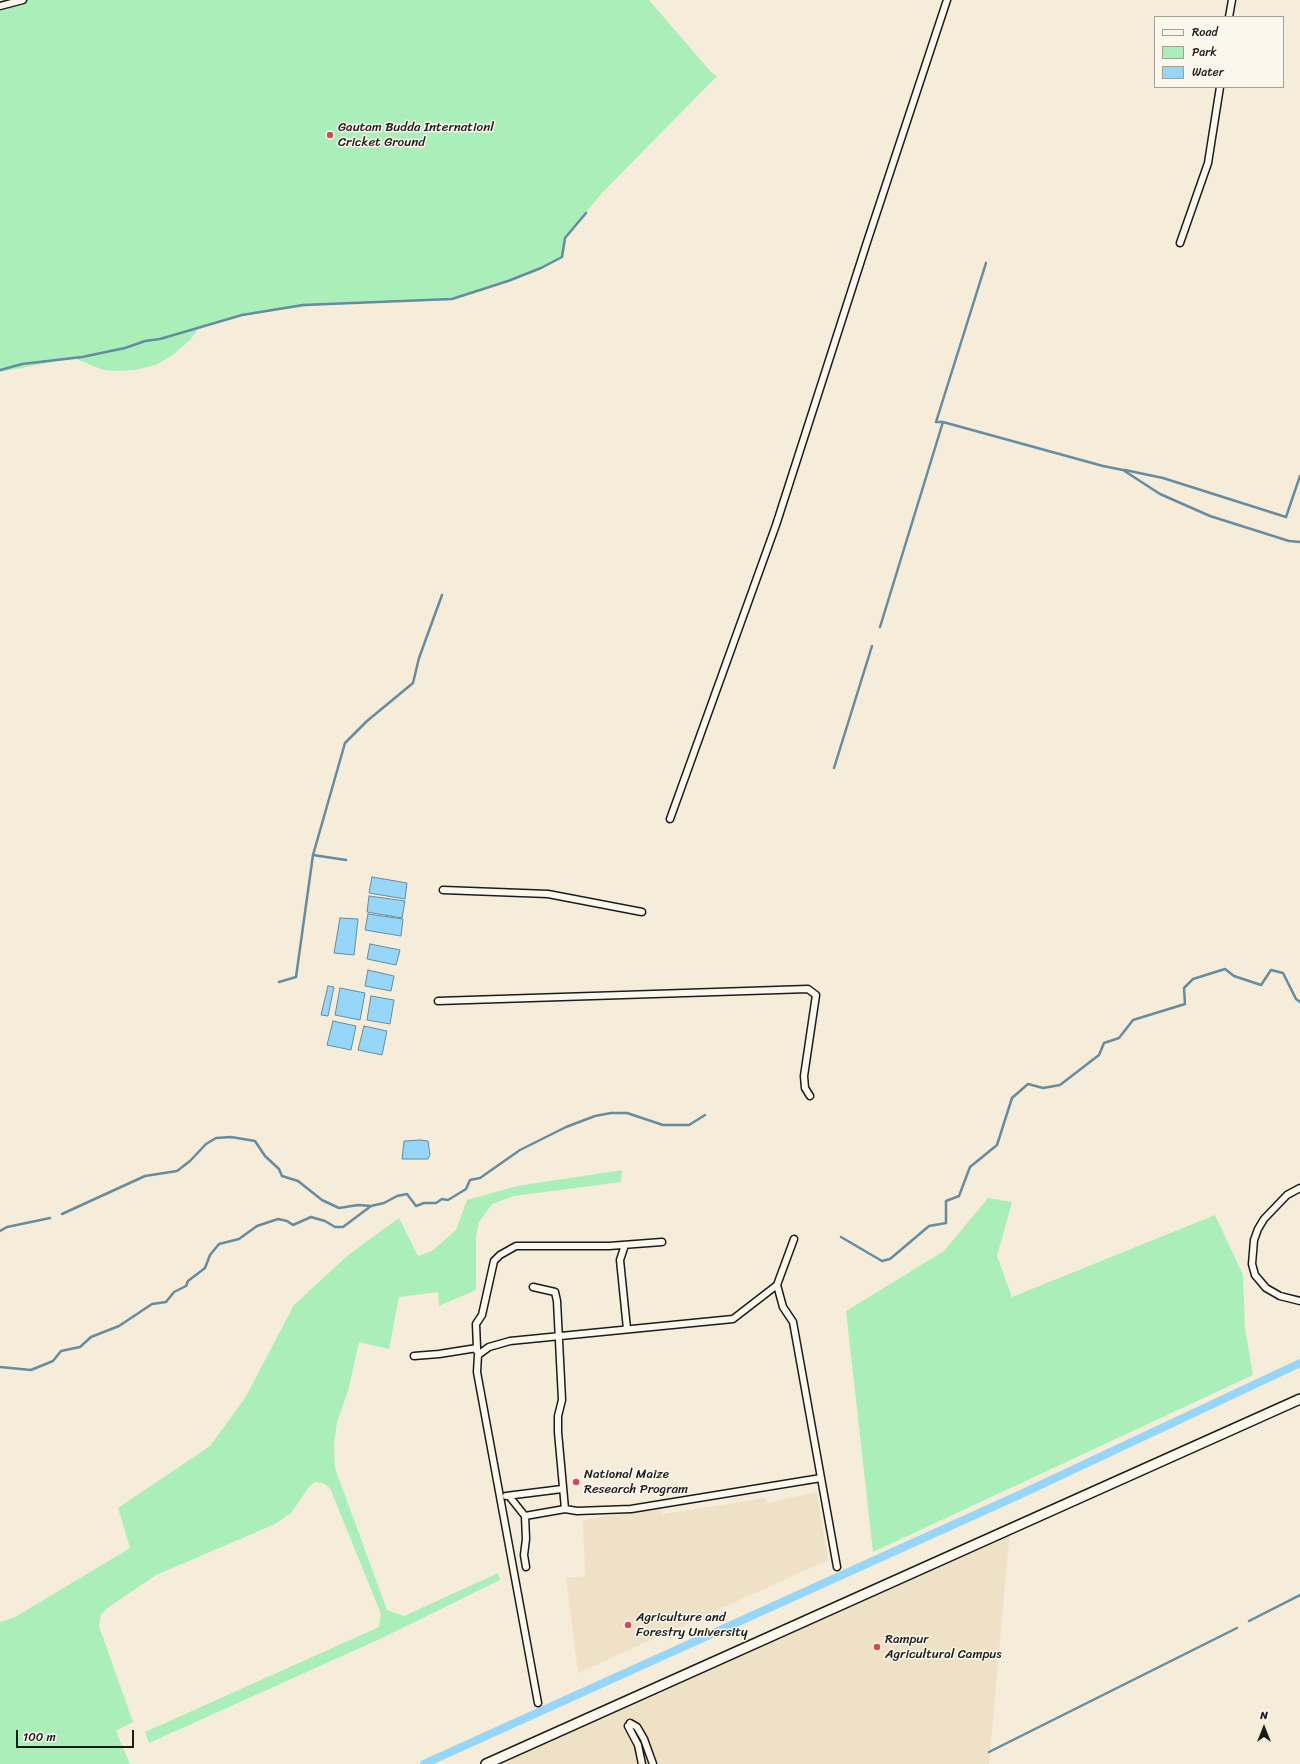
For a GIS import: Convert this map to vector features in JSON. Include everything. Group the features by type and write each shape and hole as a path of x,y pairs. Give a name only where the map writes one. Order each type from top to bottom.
{"main road":[{"path":"486,1764 1300,1399"}],"street":[{"path":"0,6 23,0"},
{"path":"670,820 776,524 869,235 947,1 939,0"},
{"path":"1229,16 1232,0"},
{"path":"1180,243 1208,163 1220,88"},
{"path":"443,890 548,894 642,912"},
{"path":"438,1001 808,989 816,995 804,1076 805,1088 810,1096"},
{"path":"1300,1188 1287,1195 1264,1219 1254,1240 1252,1264 1255,1275 1266,1288 1280,1296 1300,1301"},
{"path":"794,1239 778,1285 783,1307 793,1322 837,1567"},
{"path":"538,1703 477,1372 476,1324 482,1315 494,1261 500,1255 516,1246 625,1245 662,1242"},
{"path":"625,1245 620,1260 627,1329"},
{"path":"414,1356 477,1351 497,1343 733,1319 778,1285"},
{"path":"533,1287 555,1292 562,1400 558,1416 558,1432 565,1509"},
{"path":"525,1516 565,1509 577,1512 631,1509 821,1478"},
{"path":"500,1497 562,1489"},
{"path":"508,1496 525,1516 526,1539 524,1555 526,1567"},
{"path":"642,1764 638,1745 629,1725 637,1727 644,1739 653,1764"}],"shaded area":[{"name":"Agriculture and Forestry University","path":"817,1492 828,1560 578,1673 566,1578 585,1576 583,1520 661,1508 663,1514 765,1498 767,1503"},
{"name":"Rampur Agricultural Campus","path":"1010,1529 989,1764 500,1764"}],"green space":[{"name":"Gautam Budda Internationl Cricket Ground","path":"17,0 649,0 711,72 717,76 601,194 565,238 562,257 533,271 452,299 327,304 242,315 199,328 190,340 174,354 156,365 135,370 103,370 74,358 0,372 0,5"},
{"path":"622,1170 621,1182 514,1196 492,1204 479,1222 476,1236 476,1290 439,1306 438,1292 399,1297 389,1349 359,1342 348,1391 337,1422 334,1444 335,1468 387,1610 404,1616 498,1573 500,1580 382,1638 149,1743 145,1732 379,1627 381,1614 330,1488 323,1483 315,1482 309,1487 291,1513 275,1524 156,1575 106,1609 101,1615 99,1626 133,1722 116,1731 130,1764 0,1764 0,1622 15,1617 130,1548 118,1508 210,1446 245,1398 294,1305 347,1256 399,1218 418,1256 432,1251 456,1230 467,1200 517,1186"},
{"path":"988,1198 1012,1202 997,1256 1012,1297 1215,1215 1243,1275 1245,1328 1253,1375 873,1552 846,1311 944,1251"}],"water":[{"path":"372,877 407,883 405,899 369,893"},
{"path":"369,896 405,901 402,918 367,912"},
{"path":"368,914 403,919 401,936 365,930"},
{"path":"340,918 358,919 354,955 334,953"},
{"path":"370,944 400,950 396,965 367,959"},
{"path":"368,970 394,976 391,991 365,986"},
{"path":"328,986 334,987 328,1016 321,1015"},
{"path":"340,988 365,993 360,1020 335,1015"},
{"path":"371,996 394,1000 390,1024 367,1020"},
{"path":"333,1021 356,1026 351,1050 327,1045"},
{"path":"364,1026 387,1031 382,1055 358,1050"},
{"path":"404,1141 428,1141 430,1155 428,1159 402,1159"}],"waterway":[{"path":"0,370 22,364 82,357 125,348 145,341 160,339 242,315 303,305 452,299 508,281 541,268 562,257 565,238 586,213"},
{"path":"943,422 936,422 986,263"},
{"path":"880,627 943,422 1103,466 1123,470 1160,494 1210,516 1289,541 1300,542"},
{"path":"1125,470 1163,478 1286,517 1300,476"},
{"path":"279,982 296,977 313,855 345,743 367,721 413,683 419,658 442,595"},
{"path":"834,768 872,646"},
{"path":"313,855 346,860"},
{"path":"841,1237 882,1261 890,1259 929,1226 946,1223 946,1201 959,1196 970,1167 997,1145 1012,1098 1028,1084 1043,1088 1060,1085 1099,1055 1104,1043 1119,1038 1133,1020 1185,1004 1184,988 1193,979 1225,969 1234,976 1261,985 1271,970 1283,973 1296,999 1300,1002"},
{"path":"0,1367 31,1370 53,1361 61,1351 80,1347 91,1337 119,1326 152,1304 166,1302 174,1292 186,1286 188,1281 205,1268 210,1255 219,1244 239,1239 257,1226 278,1219 287,1221 293,1225 311,1217 325,1221 335,1227 343,1227 371,1206 384,1203 397,1196 407,1194 416,1206 424,1203 436,1203 442,1199 448,1200 466,1189 470,1180 480,1178 520,1150 566,1127 595,1116 611,1113 627,1113 663,1125 689,1125 705,1115"},
{"path":"62,1214 145,1176 177,1171 190,1161 206,1144 216,1138 231,1137 255,1141 265,1156 279,1169 282,1176 298,1181 322,1200 339,1208 358,1205 371,1206"},
{"path":"0,1231 7,1227 50,1218"},
{"path":"424,1764 1019,1495 1300,1363"},
{"path":"1249,1621 1300,1595"},
{"path":"989,1752 1237,1628"}],"place":[{"name":"Gautam Budda Internationl Cricket Ground","path":"330,135"},
{"name":"National Maize Research Program","path":"576,1482"},
{"name":"Agriculture and Forestry University","path":"628,1625"},
{"name":"Rampur Agricultural Campus","path":"877,1647"}]}
